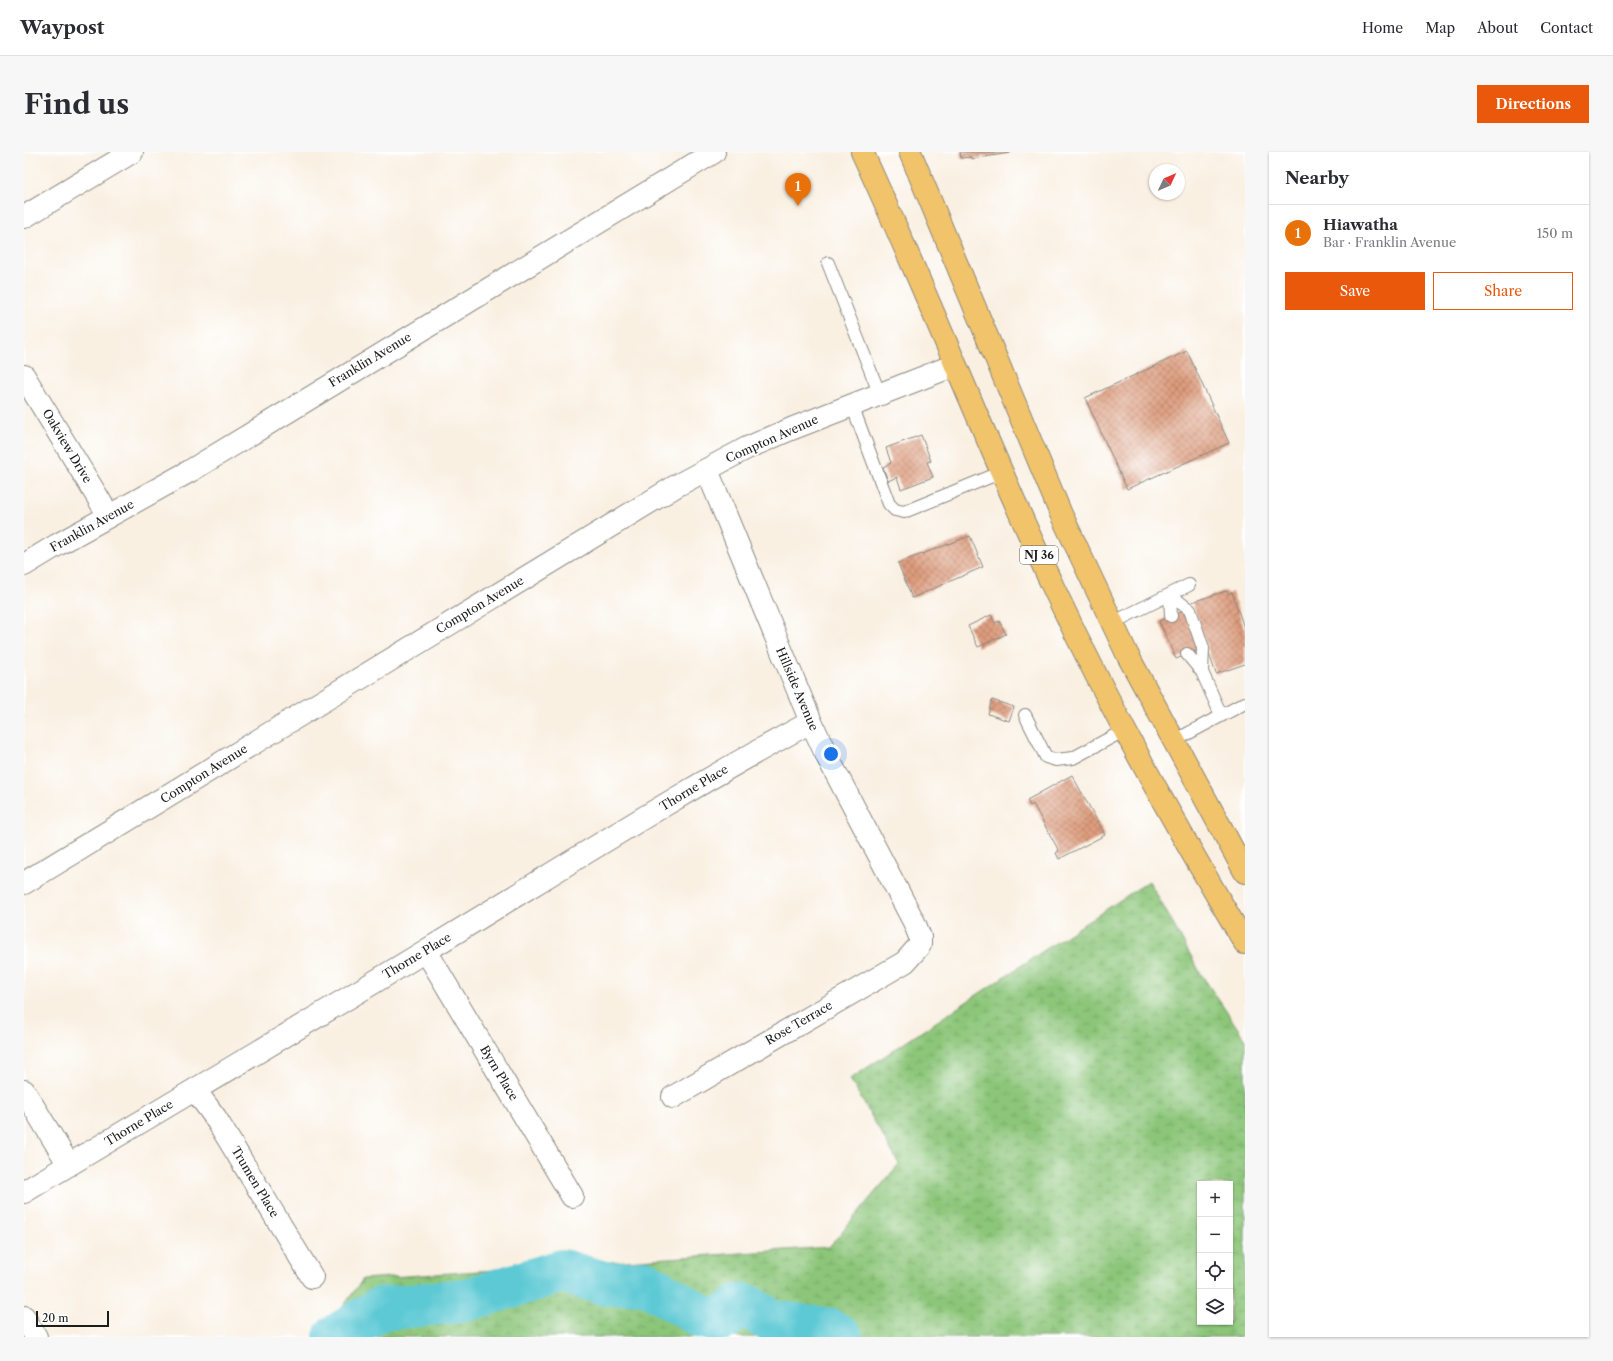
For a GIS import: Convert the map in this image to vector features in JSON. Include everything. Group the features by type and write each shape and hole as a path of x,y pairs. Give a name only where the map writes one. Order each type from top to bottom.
{"highway":[{"name":"NJ 36","path":"862,152 901,236 955,366 1055,590 1125,730 1206,878 1245,943"},
{"name":"NJ 36","path":"910,152 1061,514 1128,656 1245,872"}],"street":[{"name":"Franklin Avenue","path":"24,565 190,471 714,152"},
{"path":"24,217 128,153"},
{"name":"Compton Avenue","path":"24,883 676,486 747,448 790,429 955,366"},
{"name":"Oakview Drive","path":"24,376 110,516"},
{"name":"Hillside Avenue","path":"707,470 811,722 914,922 920,937 920,945"},
{"name":"Thorne Place","path":"24,1192 426,951 676,798 750,754 811,722"},
{"name":"Rose Terrace","path":"673,1096 905,962 920,945"},
{"name":"Byrn Place","path":"426,951 572,1196"},
{"name":"Trumen Place","path":"195,1090 218,1123 312,1277"},
{"path":"24,1092 69,1165"},
{"path":"24,1317 36,1337"}],"lane":[{"path":"828,263 880,394"},
{"path":"852,405 889,504 895,510 904,512 1002,472"},
{"path":"1112,623 1189,585"},
{"path":"1170,595 1171,616"},
{"path":"1170,595 1190,610 1203,648 1202,672"},
{"path":"1188,654 1202,672 1221,715"},
{"path":"1174,741 1245,703"},
{"path":"1026,715 1046,757 1056,760 1073,758 1125,730"}],"green space":[{"path":"1149,881 1201,974 1245,1039 1245,1337 321,1337 363,1279 829,1247 899,1164 850,1079"}],"building":[{"path":"960,152 1010,153 971,159 971,157 961,158"},
{"path":"1187,351 1229,443 1127,489 1085,398"},
{"path":"921,435 931,461 927,462 933,477 901,489 897,477 888,481 883,467 891,463 886,448"},
{"path":"970,536 983,567 912,598 898,563"},
{"path":"1226,591 1228,594 1232,592 1245,631 1245,664 1216,674 1192,602"},
{"path":"1184,611 1201,649 1176,659 1159,621"},
{"path":"991,615 995,623 999,621 1006,634 978,647 968,626"},
{"path":"992,700 1014,707 1009,721 988,714"},
{"path":"1072,775 1105,835 1059,859 1056,853 1059,851 1033,804 1030,806 1027,800"}],"waterway":[{"path":"335,1337 380,1309 466,1300 562,1271 607,1284 644,1282 703,1317 715,1320 724,1318 739,1306 747,1306 773,1322 826,1329 841,1337"}],"place":[{"name":"Hiawatha","path":"798,206"}]}
